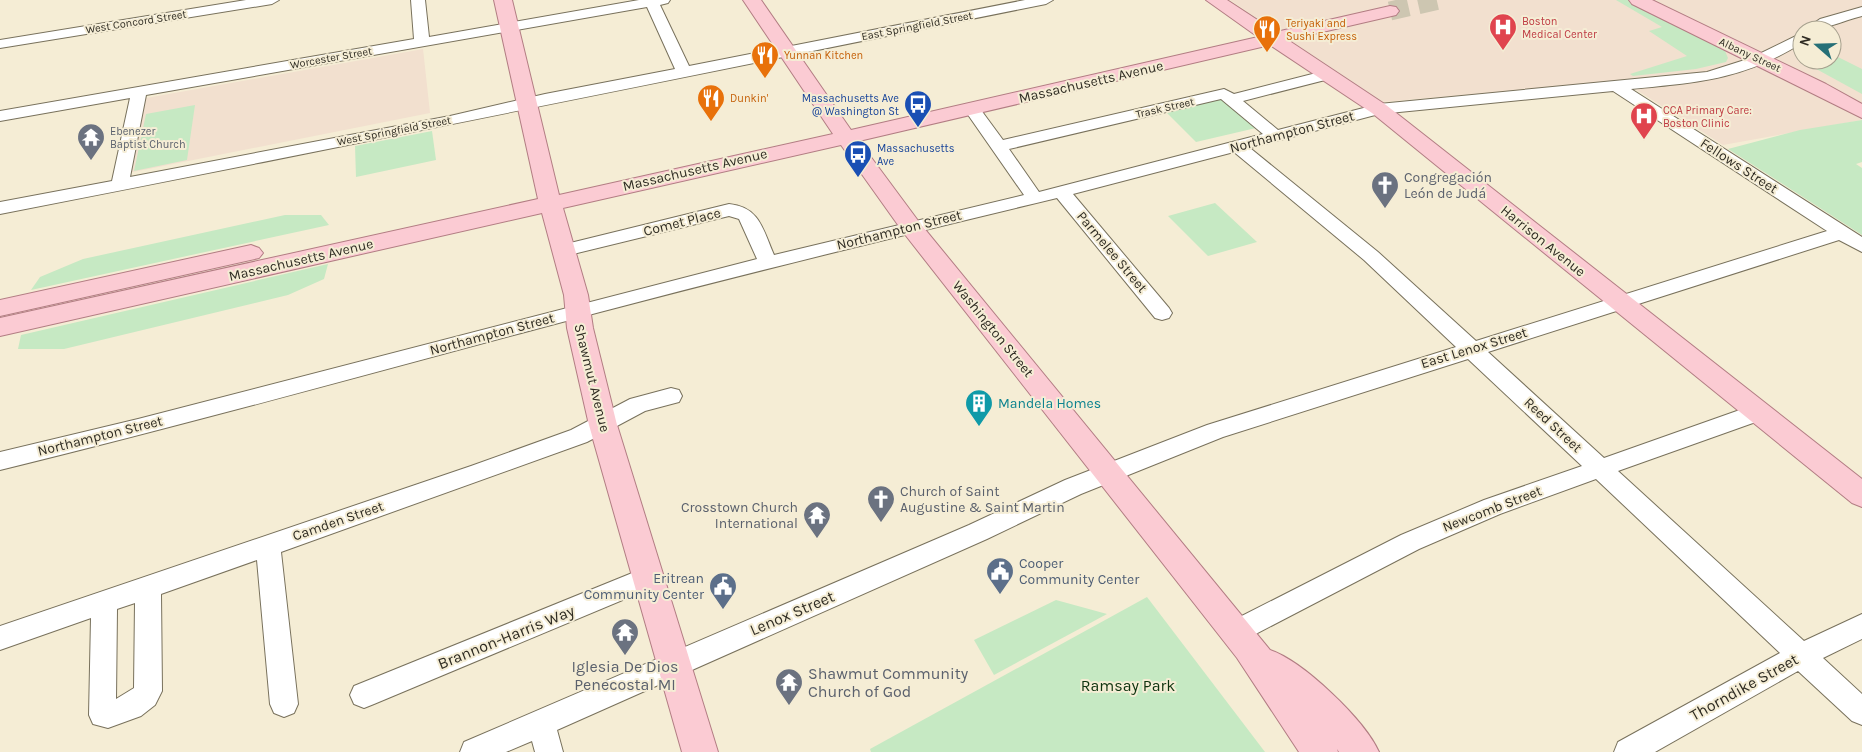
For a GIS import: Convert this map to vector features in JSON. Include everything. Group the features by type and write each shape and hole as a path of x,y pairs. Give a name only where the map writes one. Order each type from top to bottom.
{"main road":[{"name":"Shawmut Avenue","path":"503,0 526,103 576,295 576,311 603,425 700,752"},
{"name":"Washington Street","path":"752,0 841,131 911,227 1243,639 1320,752"},
{"name":"Harrison Avenue","path":"1215,0 1379,109 1862,495"},
{"name":"Albany Street","path":"1638,0 1862,100"},
{"name":"Albany Street","path":"1657,0 1765,57 1862,112"},
{"name":"Massachusetts Avenue","path":"0,308 549,195 1385,8"},
{"name":"Massachusetts Avenue","path":"841,131 972,110 1268,35"},
{"name":"Massachusetts Avenue","path":"0,327 549,195"},
{"name":"Washington Street","path":"1243,639 1326,710 1362,752"}],"street":[{"name":"West Concord Street","path":"0,44 272,0"},
{"path":"418,0 422,42"},
{"name":"East Springfield Street","path":"788,52 1046,0"},
{"path":"657,1 684,71"},
{"name":"Worcester Street","path":"0,116 509,27 635,2 657,1"},
{"path":"1832,20 1862,11"},
{"name":"Northampton Street","path":"0,461 138,428 576,311 911,227 1061,192 1379,109 1707,77 1726,73 1765,57 1792,42"},
{"name":"West Springfield Street","path":"0,208 450,121 526,103 788,52"},
{"name":"Trask Street","path":"999,146 1224,94 1233,99 1328,74"},
{"name":"Fellows Street","path":"1616,86 1862,246"},
{"path":"120,184 140,92"},
{"path":"1233,99 1275,136"},
{"path":"972,110 1035,198"},
{"name":"Reed Street","path":"1237,146 1371,256 1862,712"},
{"name":"Parmelee Street","path":"1061,192 1162,313"},
{"name":"Comet Place","path":"565,250 729,210 739,211 747,216 769,264"},
{"name":"East Lenox Street","path":"1110,473 1215,431 1841,233"},
{"name":"Camden Street","path":"0,638 268,544 479,473 603,425 638,405 671,396"},
{"name":"Newcomb Street","path":"1243,639 1410,542 1492,507 1759,412"},
{"name":"Lenox Street","path":"474,752 978,532 1073,487 1110,473"},
{"path":"268,544 284,704"},
{"name":"Brannon-Harris Way","path":"364,695 647,578"},
{"path":"104,602 102,710 103,715 108,715 139,703 146,698 148,692 148,587"},
{"name":"Thorndike Street","path":"1628,752 1801,655 1862,626"},
{"path":"541,723 549,752"}],"shaded area":[{"path":"1230,0 1862,0 1862,120 1723,145 1624,82 1382,102"},
{"path":"423,49 430,113 128,173 146,98"}],"green space":[{"path":"1616,0 1632,0 1725,51 1728,58 1726,62 1696,69 1633,76 1630,74 1687,56 1649,31 1662,27"},
{"path":"1842,59 1862,69 1862,94 1818,70 1842,70"},
{"path":"1224,98 1256,128 1196,142 1166,112"},
{"path":"195,105 187,160 134,171 146,114"},
{"path":"1862,120 1862,162 1856,164 1862,168 1862,235 1728,149 1800,130"},
{"path":"432,131 436,160 356,177 355,146"},
{"path":"1215,203 1257,242 1208,256 1168,216"},
{"path":"285,215 321,215 329,225 31,290 40,277 83,259"},
{"path":"328,264 324,279 288,295 64,349 18,349 21,335"},
{"name":"Ramsay Park","path":"1147,597 1265,752 871,752 870,749"},
{"path":"1056,600 1107,614 994,675 974,640"}],"tunnel":[{"path":"1390,11 1439,0"}],"place":[{"name":"Boston Medical Center","path":"1503,51"},
{"name":"Teriyaki and Sushi Express","path":"1267,53"},
{"name":"Yunnan Kitchen","path":"765,79"},
{"name":"Dunkin'","path":"711,122"},
{"name":"Massachusetts Ave @ Washington St","path":"918,128"},
{"name":"CCA Primary Care: Boston Clinic","path":"1644,140"},
{"name":"Ebenezer Baptist Church","path":"91,161"},
{"name":"Massachusetts Ave","path":"858,178"},
{"name":"Congregación León de Judá","path":"1385,209"},
{"name":"Mandela Homes","path":"979,427"},
{"name":"Church of Saint Augustine & Saint Martin","path":"881,523"},
{"name":"Crosstown Church International","path":"817,539"},
{"name":"Cooper Community Center","path":"1000,595"},
{"name":"Eritrean Community Center","path":"723,610"},
{"name":"Iglesia De Dios Penecostal MI","path":"625,656"},
{"name":"Shawmut Community Church of God","path":"789,706"}]}
